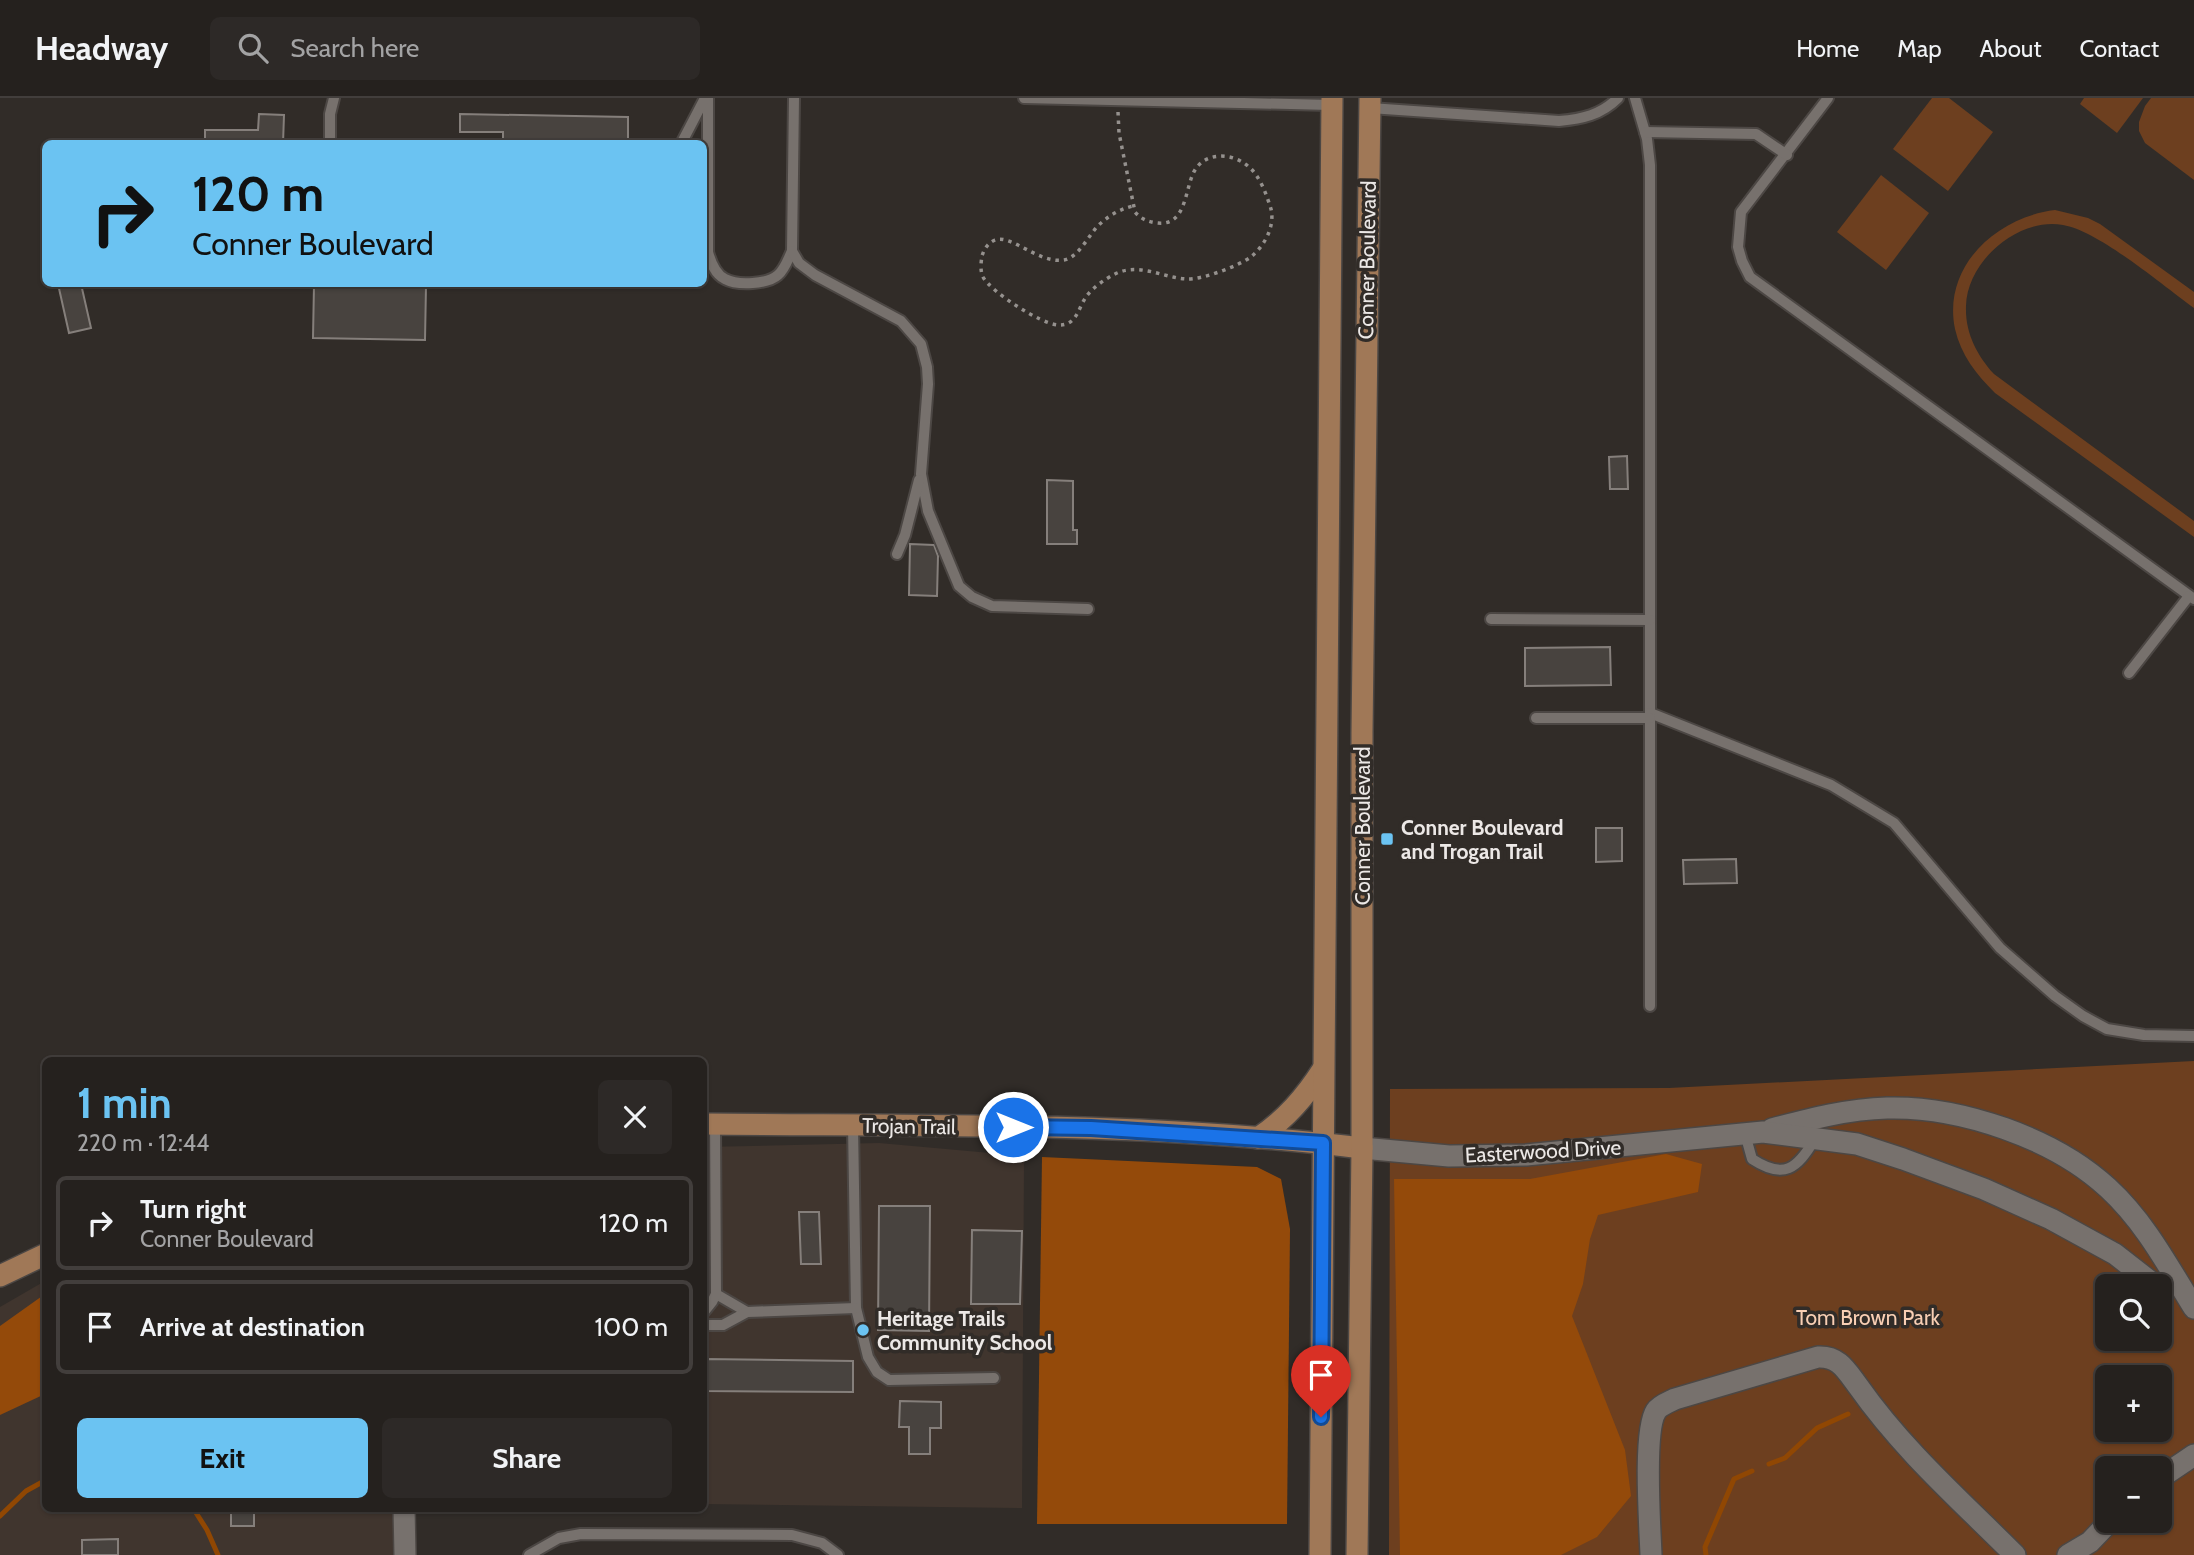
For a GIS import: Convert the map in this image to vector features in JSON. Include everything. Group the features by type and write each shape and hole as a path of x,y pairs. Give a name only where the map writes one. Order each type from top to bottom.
{"main road":[{"path":"1331,102 1370,103"},
{"name":"Conner Boulevard","path":"1320,1555 1331,102"},
{"name":"Conner Boulevard","path":"1357,1555 1362,1148 1362,705 1370,103"},
{"path":"1258,1138 1288,1115 1308,1094 1324,1069"},
{"name":"Trojan Trail","path":"709,1124 1091,1128 1323,1143"},
{"name":"Easterwood Drive","path":"1323,1143 1362,1148"},
{"path":"0,1276 42,1256"}],"street":[{"name":"Easterwood Drive","path":"1362,1148 1449,1156 1526,1155 1757,1133 1851,1111 1888,1108 1957,1115 1995,1125 2056,1151 2081,1166 2108,1188 2150,1236 2194,1310"},
{"name":"Easterwood Drive","path":"1757,1133 1857,1144 1903,1158 1984,1189 2051,1219 2115,1254 2141,1274"},
{"name":"Easterwood Drive","path":"2172,1296 2194,1310"},
{"path":"1651,1555 1649,1440 1652,1420 1658,1408 1675,1399 1818,1357 1831,1356 1842,1364 1883,1422 1916,1459 2015,1555"},
{"path":"2172,1470 2194,1455"},
{"path":"404,1512 405,1555"},
{"path":"2068,1555 2090,1542 2099,1533"}],"lane":[{"path":"330,140 330,114 334,98"},
{"path":"683,140 707,98"},
{"path":"707,98 708,252 711,264 727,281 766,281 777,276 792,251 794,98"},
{"path":"1024,98 1331,102"},
{"path":"1370,103 1559,121 1580,119 1598,113 1618,98"},
{"path":"1634,98 1645,132 1650,165 1650,1006"},
{"path":"1828,98 1741,212 1738,247 1750,277 2192,598 2129,673"},
{"path":"1645,132 1756,134 1787,155"},
{"path":"792,251 799,263 815,275 901,321 921,344 928,367 928,384 920,474 905,535 897,554"},
{"path":"920,474 928,511 959,586 972,597 992,606 1088,609"},
{"path":"1491,619 1650,620"},
{"path":"1535,718 1650,716 1831,786 1894,823 2000,948 2082,1016 2107,1029 2144,1035 2194,1036"},
{"path":"707,1308 716,1294 716,1220 709,1124"},
{"path":"853,1125 856,1308 868,1357 877,1372 889,1380 994,1378"},
{"path":"1757,1133 1752,1159 1769,1170 1785,1170 1803,1159 1815,1139"},
{"path":"707,1216 716,1220"},
{"path":"716,1294 747,1312"},
{"path":"707,1325 723,1325 747,1312 856,1308"},
{"path":"528,1555 551,1541 569,1535 621,1534 792,1535 822,1543 838,1555"}],"path":[{"path":"1118,100 1119,133 1133,206 1140,218 1162,224 1173,220 1188,195 1195,169 1209,158 1233,157 1250,167 1271,209 1271,229 1252,256 1200,278 1187,279 1138,270 1115,274 1084,298 1075,318 1058,325 1016,306 984,277 981,264 983,253 987,245 995,240 1004,239 1041,258 1066,260 1073,257 1100,223 1121,209 1133,206"}],"shaded area":[{"name":"Heritage Trails Community School","path":"879,1143 1024,1156 1022,1508 707,1504 707,1147"},
{"path":"1666,1154 1702,1164 1698,1192 1598,1215 1590,1239 1583,1284 1572,1316 1625,1450 1631,1496 1597,1537 1561,1555 1400,1555 1394,1179 1530,1179"},
{"path":"1042,1157 1257,1167 1281,1179 1290,1229 1287,1524 1037,1524"},
{"path":"42,1283 42,1512 396,1512 396,1555 0,1555 0,1307"},
{"path":"42,1296 42,1395 0,1415 0,1326"}],"green space":[{"path":"1932,98 1949,98 1993,132 1948,191 1893,149"},
{"path":"2084,98 2143,98 2117,133 2080,104"},
{"path":"2151,98 2194,98 2194,180 2145,143 2139,131 2139,122"},
{"path":"1881,175 1929,213 1886,270 1837,232"},
{"path":"2055,210 2088,218 2100,224 2194,292 2194,308 2094,237 2078,229 2046,224 2013,235 1985,258 1975,273 1966,306 1973,343 1994,374 2194,521 2194,537 1995,393 1976,371 1961,347 1955,329 1953,306 1957,285 1978,248 2013,223"},
{"name":"Tom Brown Park","path":"2194,1061 2194,1555 1389,1555 1390,1089 1669,1088"}],"building":[{"path":"259,114 284,115 283,140 205,140 205,130 258,130"},
{"path":"460,114 628,117 628,140 503,140 503,132 460,132"},
{"path":"59,287 82,287 91,328 69,333"},
{"path":"314,287 426,287 425,340 313,338"},
{"path":"1627,456 1628,489 1610,489 1609,457"},
{"path":"1047,480 1073,481 1073,530 1077,530 1077,544 1047,544"},
{"path":"910,544 934,545 938,556 937,596 909,595"},
{"path":"1610,647 1611,685 1525,686 1525,648"},
{"path":"1596,828 1622,828 1622,861 1596,862"},
{"path":"1736,859 1737,883 1684,884 1683,860"},
{"path":"879,1206 930,1206 929,1331 878,1330"},
{"path":"799,1212 819,1212 821,1264 801,1264"},
{"path":"972,1230 1022,1231 1020,1304 971,1304"},
{"path":"707,1359 853,1361 853,1392 707,1391"},
{"path":"900,1401 941,1402 941,1428 930,1428 930,1454 909,1454 909,1427 899,1427"},
{"path":"231,1512 254,1512 254,1526 231,1526"},
{"path":"118,1539 118,1555 82,1555 82,1540"}],"waterway":[{"path":"1769,1464 1785,1458 1817,1428 1848,1414"},
{"path":"1706,1555 1705,1547 1734,1479 1752,1471"},
{"path":"0,1516 26,1491 42,1482"},
{"path":"196,1512 218,1555"}],"place":[{"name":"Conner Boulevard and Trogan Trail","path":"1387,839"},
{"name":"Heritage Trails Community School","path":"863,1330"}],"route":[{"path":"1013,1127 1091,1128 1323,1143 1321,1417"}]}
